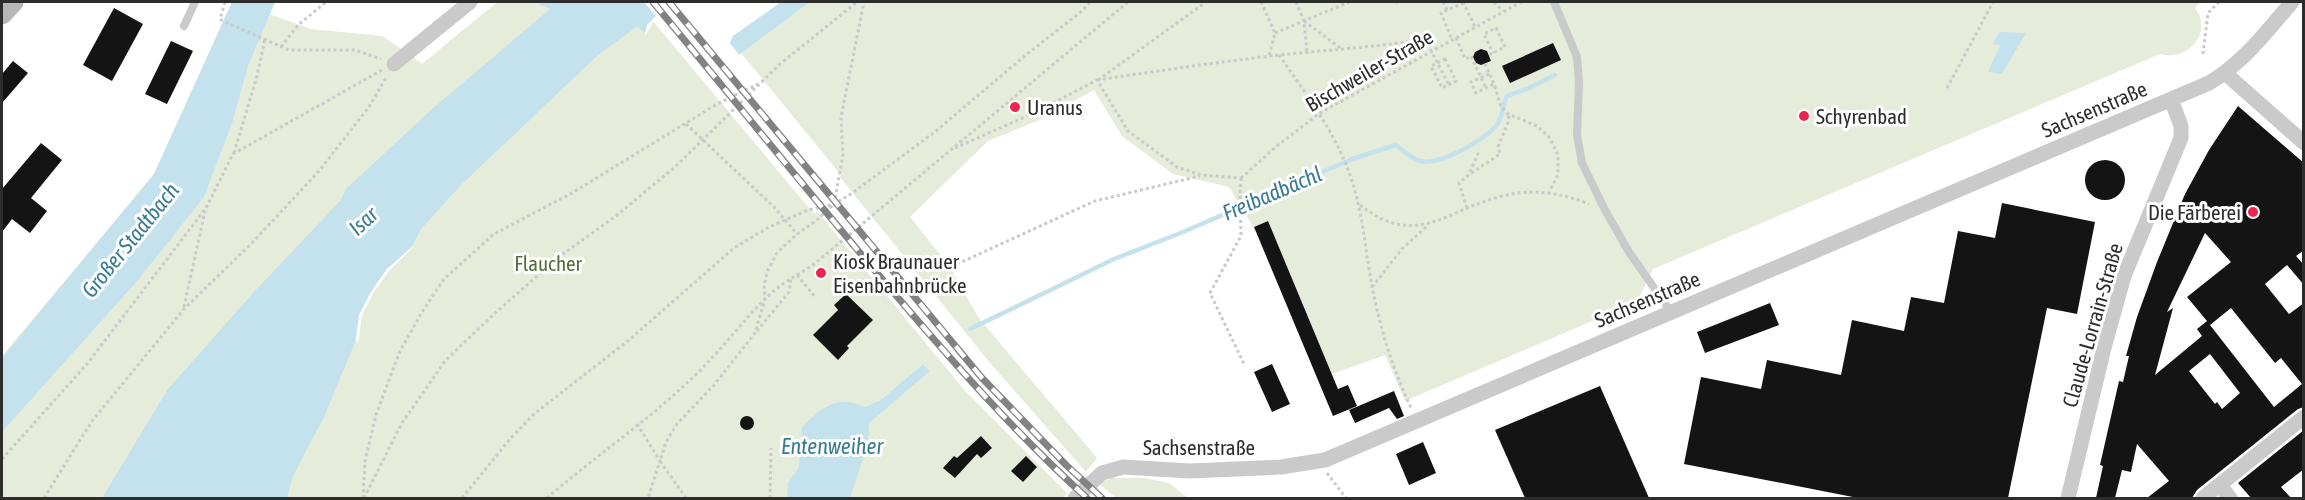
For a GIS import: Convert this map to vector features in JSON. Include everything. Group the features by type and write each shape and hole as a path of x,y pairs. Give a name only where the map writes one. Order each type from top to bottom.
{"main road":[{"path":"2,14 13,2"}],"street":[{"path":"394,64 470,2"},
{"path":"2292,2 2246,54 2225,73 2304,142"},
{"name":"Sachsenstraße","path":"1075,498 1102,473 1123,467 1190,471 1281,467 1325,460 2209,83 2225,73"},
{"name":"Claude-Lorrain-Straße","path":"2068,498 2124,276 2181,138 2181,126 2171,99"},
{"path":"2204,498 2304,417"},
{"path":"2220,485 2230,498"}],"lane":[{"path":"184,26 195,2"},
{"path":"1554,2 1577,57 1579,83 1577,135 1582,164 1629,252 1671,312"}],"path":[{"path":"225,2 220,18 223,21 288,50 355,50 394,64"},
{"path":"281,46 297,25 326,2"},
{"path":"363,498 402,423 445,361 560,256 616,216 676,166 780,64 857,2"},
{"path":"755,333 765,299 765,285 771,262 797,234 818,220 834,204 843,155 841,117 864,2"},
{"path":"462,498 534,414 629,340 734,248 785,219 834,204 851,194 936,131 1090,2"},
{"path":"547,498 668,401 695,376 765,299 813,265 1128,2"},
{"path":"950,150 1036,112 1097,80 1206,2"},
{"path":"1261,2 1275,33 1268,57"},
{"path":"1296,2 1304,21 1307,53"},
{"path":"1275,33 1349,2"},
{"path":"1443,2 1447,10"},
{"path":"1475,27 1463,2 1441,13 1465,59 1471,56 1485,88"},
{"path":"1494,2 1504,11"},
{"name":"Bischweiler-Straße","path":"1241,178 1278,145 1320,113 1521,2"},
{"path":"1947,88 1993,2"},
{"path":"2203,54 2208,13 2219,2"},
{"path":"1304,21 1343,50"},
{"path":"1496,28 1505,47 1491,54 1484,34 1496,28"},
{"path":"2,459 87,364 206,208 233,154 257,76 265,39"},
{"path":"1097,80 1278,55 1343,50 1425,39 1449,85"},
{"path":"1278,55 1320,113 1350,175 1360,205 1372,287 1384,342 1416,421"},
{"path":"1445,60 1456,81 1442,88 1431,66 1438,63 1445,60"},
{"path":"233,154 394,64"},
{"path":"44,498 92,421 184,309 252,243 319,171 369,107 394,64"},
{"path":"1485,64 1501,107 1508,114 1537,126 1549,137 1558,155 1558,175 1549,192"},
{"path":"1437,77 1451,70"},
{"path":"1489,74 1471,82 1476,93 1494,84"},
{"path":"1097,80 1128,131 1177,167 1202,175 1241,178 1241,236 1210,293 1244,364"},
{"path":"363,498 365,461 376,415 390,377 400,351 444,279 494,234 572,193 717,104 762,82"},
{"path":"1467,208 1459,183 1500,154 1498,147 1509,120 1508,114"},
{"path":"686,124 785,219 797,234"},
{"path":"1470,174 1479,152"},
{"path":"957,264 1095,201 1202,175"},
{"path":"1372,287 1402,249 1428,225 1467,208 1507,195 1549,192 1605,210"},
{"path":"1360,205 1392,224 1428,225"},
{"path":"184,309 206,208"},
{"path":"797,275 816,298"},
{"path":"648,498 666,442 677,424 714,385 789,292 791,279"},
{"path":"637,424 686,498"},
{"path":"770,498 771,448"},
{"path":"1325,460 1326,471 1346,498"}],"green space":[{"name":"Flaucher","path":"497,2 637,2 799,196 815,214 817,211 966,392 1067,493 1063,498 2,498 2,356 154,174 227,13 264,25 269,14 311,29 383,36 422,64","holes":["923,364 930,371 885,408 879,401"]},
{"path":"810,2 2200,2 2195,8 2200,17 2201,27 2195,43 2180,54 2160,54 1653,269 1637,302 1405,401 1385,355 1332,374 1268,221 1253,227 1229,187 1173,174 1122,136 1094,90 1037,121 988,141 910,217 950,267 978,317 1097,458 1086,472 990,363 741,53"},
{"path":"1111,478 1145,478 1169,483 1188,498 1115,497 1099,484"}],"water":[{"name":"Großer Stadtbach","path":"232,2 275,2 248,66 232,123 204,197 138,280 2,432 2,358 154,174"},
{"name":"Isar","path":"542,2 676,2 647,25 645,33 638,26 598,55 461,185 421,229 412,246 387,269 371,292 357,326 356,340 324,417 293,476 287,498 102,498 168,389 254,292 340,201 346,189 431,110 550,9 539,4"},
{"path":"781,2 810,2 716,72 733,36"},
{"path":"1999,32 2026,33 2002,74 1988,72 2000,45 1993,44"},
{"name":"Entenweiher","path":"923,364 930,371 869,423 868,444 850,498 787,498 788,483 799,467 802,427 830,405 846,402 865,407 879,401"}],"pier":[{"path":"644,2 679,2 654,21 645,36 647,25 656,16"},
{"path":"728,41 741,57 715,74 713,71"},
{"path":"416,244 389,271 373,293 362,316 358,343 356,340 359,315 371,292 387,269"}],"building":[{"path":"114,8 143,24 112,81 83,65"},
{"path":"171,41 193,51 167,104 145,94"},
{"path":"1553,43 1561,60 1510,83 1502,66"},
{"path":"1481,49 1487,51 1491,61 1481,65 1476,63 1473,57 1475,52"},
{"path":"13,61 28,73 2,103 2,74"},
{"path":"2238,106 2304,163 2304,250 2296,256 2304,265 2304,285 2287,265 2265,284 2289,314 2304,303 2304,407 2298,409 2197,490 2192,498 2147,498 2169,481 2137,444 2131,472 2122,470 2115,498 2096,498 2103,466 2100,465 2119,381 2123,382 2129,356 2126,356 2137,317 2185,194 2209,150","holes":["2205,233 2231,262 2187,297 2207,321 2197,329 2202,336 2155,375 2173,308 2167,312","2231,308 2275,363 2281,358 2302,384 2274,407 2210,325","2210,354 2240,393 2222,409 2217,402 2215,404 2189,371"]},
{"path":"41,143 62,160 31,198 47,211 30,233 12,219 2,232 2,189"},
{"path":"2105,160 2113,161 2119,166 2124,172 2124,188 2119,194 2113,199 2105,200 2097,199 2091,194 2086,188 2085,180 2086,172 2091,166 2097,161"},
{"path":"2002,203 2095,222 2077,314 2047,308 2008,498 1858,498 1684,464 1701,377 1761,389 1767,360 1841,375 1852,320 1904,331 1911,297 1944,303 1958,231 1995,238"},
{"path":"1268,221 1338,389 1348,385 1357,406 1333,416 1254,227"},
{"path":"846,294 873,320 847,346 849,348 838,360 813,335 838,310 834,305"},
{"path":"1770,303 1779,325 1705,353 1697,332"},
{"path":"1272,364 1290,404 1272,412 1254,372"},
{"path":"1600,386 1649,498 1525,498 1495,430"},
{"path":"1394,391 1404,416 1397,419 1389,408 1355,423 1349,410"},
{"path":"747,416 752,418 754,423 752,428 747,430 742,428 740,423 742,418"},
{"path":"2304,430 2304,469 2281,487 2291,498 2251,498 2238,483"},
{"path":"981,436 992,448 981,458 977,454 955,478 943,468 954,456 957,458"},
{"path":"1423,442 1436,473 1409,485 1396,454"},
{"path":"1026,456 1037,467 1023,482 1011,471"}],"waterway":[{"name":"Freibadbächl","path":"970,329 1114,259 1183,232 1352,159 1396,145 1420,161 1428,162 1449,156 1471,145 1496,126 1507,96 1555,75"}],"railway":[{"path":"653,2 828,215 936,341 1009,422 1087,498"},
{"path":"669,2 982,378 1066,465 1102,498"}],"place":[{"name":"Uranus","path":"1015,107"},
{"name":"Schyrenbad","path":"1804,116"},
{"name":"Die Färberei","path":"2253,212"},
{"name":"Kiosk Braunauer Eisenbahnbrücke","path":"821,273"}]}
